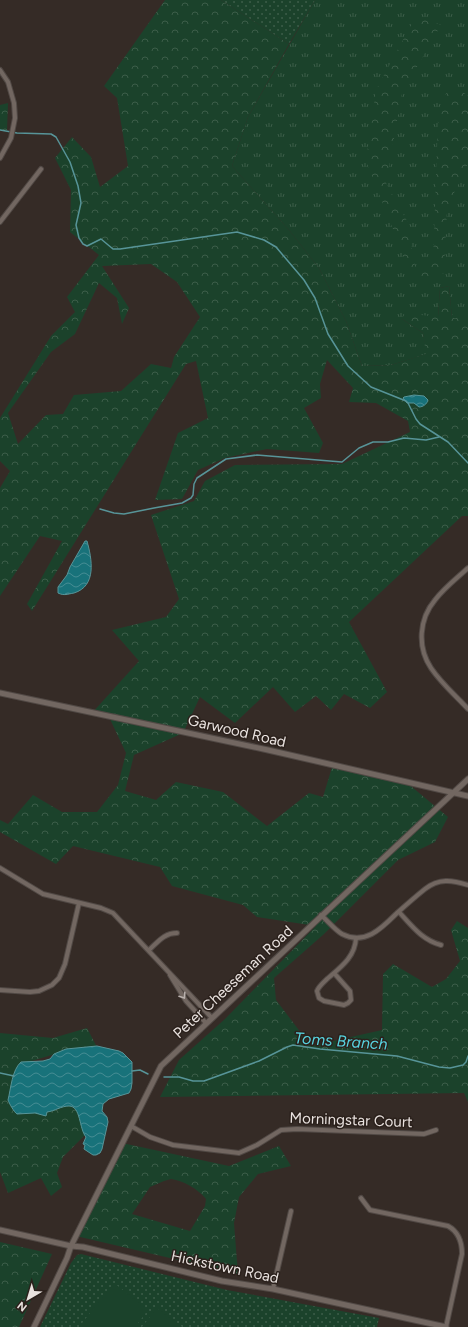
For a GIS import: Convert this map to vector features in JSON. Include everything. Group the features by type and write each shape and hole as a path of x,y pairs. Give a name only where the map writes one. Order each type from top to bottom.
{"street":[{"path":"0,70 8,82 14,104 14,118 11,138 0,158"},
{"path":"0,222 41,169"},
{"path":"468,568 432,603 425,616 422,630 424,650 429,664 435,673 468,709"},
{"name":"Garwood Road","path":"0,693 261,748 468,796"},
{"name":"Peter Cheeseman Road","path":"34,1327 67,1258 71,1246 161,1066 468,779"},
{"path":"0,868 43,894 101,908 113,913 212,1018"},
{"path":"321,915 339,932 356,938 367,936 376,932 424,888 449,880 468,885"},
{"path":"0,990 30,992 39,991 44,990 55,982 62,974 79,903"},
{"path":"399,912 422,937 429,942 441,945"},
{"path":"149,950 164,936 171,933 177,934"},
{"path":"334,973 350,991 351,1000 346,1004 341,1005 322,1000 318,994 318,989 321,984 348,960 354,952 356,938"},
{"path":"163,965 186,1001 206,1023"},
{"name":"Morningstar Court","path":"131,1126 150,1137 173,1145 239,1153 258,1145 281,1130 297,1129 424,1134 436,1130"},
{"path":"361,1198 370,1210 448,1226 454,1229 457,1233 462,1247 462,1254 446,1327"},
{"path":"273,1290 291,1211"},
{"name":"Hickstown Road","path":"0,1230 71,1246 83,1247 222,1281 273,1290 446,1327"}],"green space":[{"path":"165,0 221,0 289,44 248,117 232,166 289,230 319,268 346,321 362,366 391,365 426,354 423,333 402,319 405,313 438,317 440,288 449,286 452,318 468,318 468,516 462,516 349,622 387,692 370,708 344,694 331,710 316,696 295,712 273,687 235,723 200,697 183,733 134,755 125,791 156,800 176,782 223,792 267,826 309,793 323,797 333,764 406,782 448,817 435,842 398,860 324,934 274,978 276,1000 311,1046 382,1030 383,974 393,964 432,987 446,979 460,961 451,930 457,921 468,928 468,1102 464,1093 160,1097 179,1060 225,1019 316,926 257,917 243,905 172,886 160,867 73,846 56,864 0,832 0,820 8,824 33,795 62,812 97,812 118,785 126,753 109,717 92,713 139,661 112,630 166,617 179,599 151,515 194,501 205,481 235,465 342,464 410,432 408,421 376,403 349,402 353,388 327,360 320,384 321,398 304,408 323,443 319,453 267,449 225,458 198,470 182,499 155,500 178,433 208,418 196,361 186,364 32,611 27,604 62,541 40,536 0,596 0,488 10,471 0,461 0,418 51,336 75,312 67,297 99,255 70,232 71,190 55,158 72,137 91,157 100,187 128,166 117,98 104,86","holes":["151,264 177,282 200,317 174,357 171,368 151,364 121,391 74,395 63,414 46,415 18,444 8,413 51,352 75,334 99,283 117,298 122,324 129,308 102,266"]},
{"path":"221,0 315,0 289,44"},
{"path":"315,0 468,0 468,318 452,318 449,286 440,288 438,317 402,319 423,333 427,354 391,365 362,366 346,321 319,268 289,230 232,166 248,117"},
{"path":"416,16 441,25 402,93 386,183 407,221 416,271 433,264 438,120 447,91 458,88 468,96 468,163 447,208 444,273 420,281 411,275 366,161 376,90"},
{"path":"8,103 7,131 0,130 0,105"},
{"path":"87,1028 99,1051 72,1049 18,1065 8,1099 15,1112 67,1104 77,1110 85,1135 63,1157 57,1173 62,1187 51,1196 41,1178 8,1193 0,1172 0,1033 53,1038"},
{"path":"122,1143 229,1166 279,1146 291,1166 258,1174 239,1197 234,1223 238,1274 76,1236","holes":["171,1179 195,1189 206,1199 205,1206 190,1231 132,1214 150,1187"]},
{"path":"0,1242 52,1254 19,1327 0,1327"},
{"path":"81,1254 227,1290 379,1318 377,1327 40,1327 71,1263 77,1255"},
{"path":"114,1283 148,1310 135,1327 79,1327"},
{"path":"157,1308 182,1327 142,1327"}],"water":[{"path":"414,395 424,396 428,400 426,404 419,407 414,403 407,403 403,398"},
{"path":"85,541 87,541 90,556 90,578 81,589 74,593 64,595 60,594 58,593 58,587 67,575"},
{"path":"97,1046 119,1051 132,1062 132,1083 129,1093 109,1099 103,1104 102,1111 107,1117 108,1122 102,1149 100,1153 93,1155 84,1149 85,1145 83,1144 86,1137 78,1114 73,1107 66,1106 47,1112 46,1116 35,1113 17,1114 8,1100 14,1074 21,1062 43,1061 50,1059 54,1054 66,1049"}],"waterway":[{"path":"0,130 17,133 51,134 56,137 70,162 78,186 81,203 76,225 79,238 83,244 87,246 101,239 113,249 120,249 237,232 264,240 276,247 304,280 315,298 328,334 348,366 371,387 406,401 420,424 448,442 468,463"},
{"path":"100,509 124,514 182,503 191,498 193,495 194,484 197,478 226,459 257,455 342,462 359,448 373,442 388,442 404,438 426,440 439,437"},
{"name":"Toms Branch","path":"164,1077 179,1077 193,1081 204,1081 259,1061 293,1045 397,1056 439,1067 450,1068 463,1065 468,1056"},
{"name":"Toms Branch","path":"132,1071 140,1070 148,1074"},
{"name":"Toms Branch","path":"0,1073 14,1076"}]}
